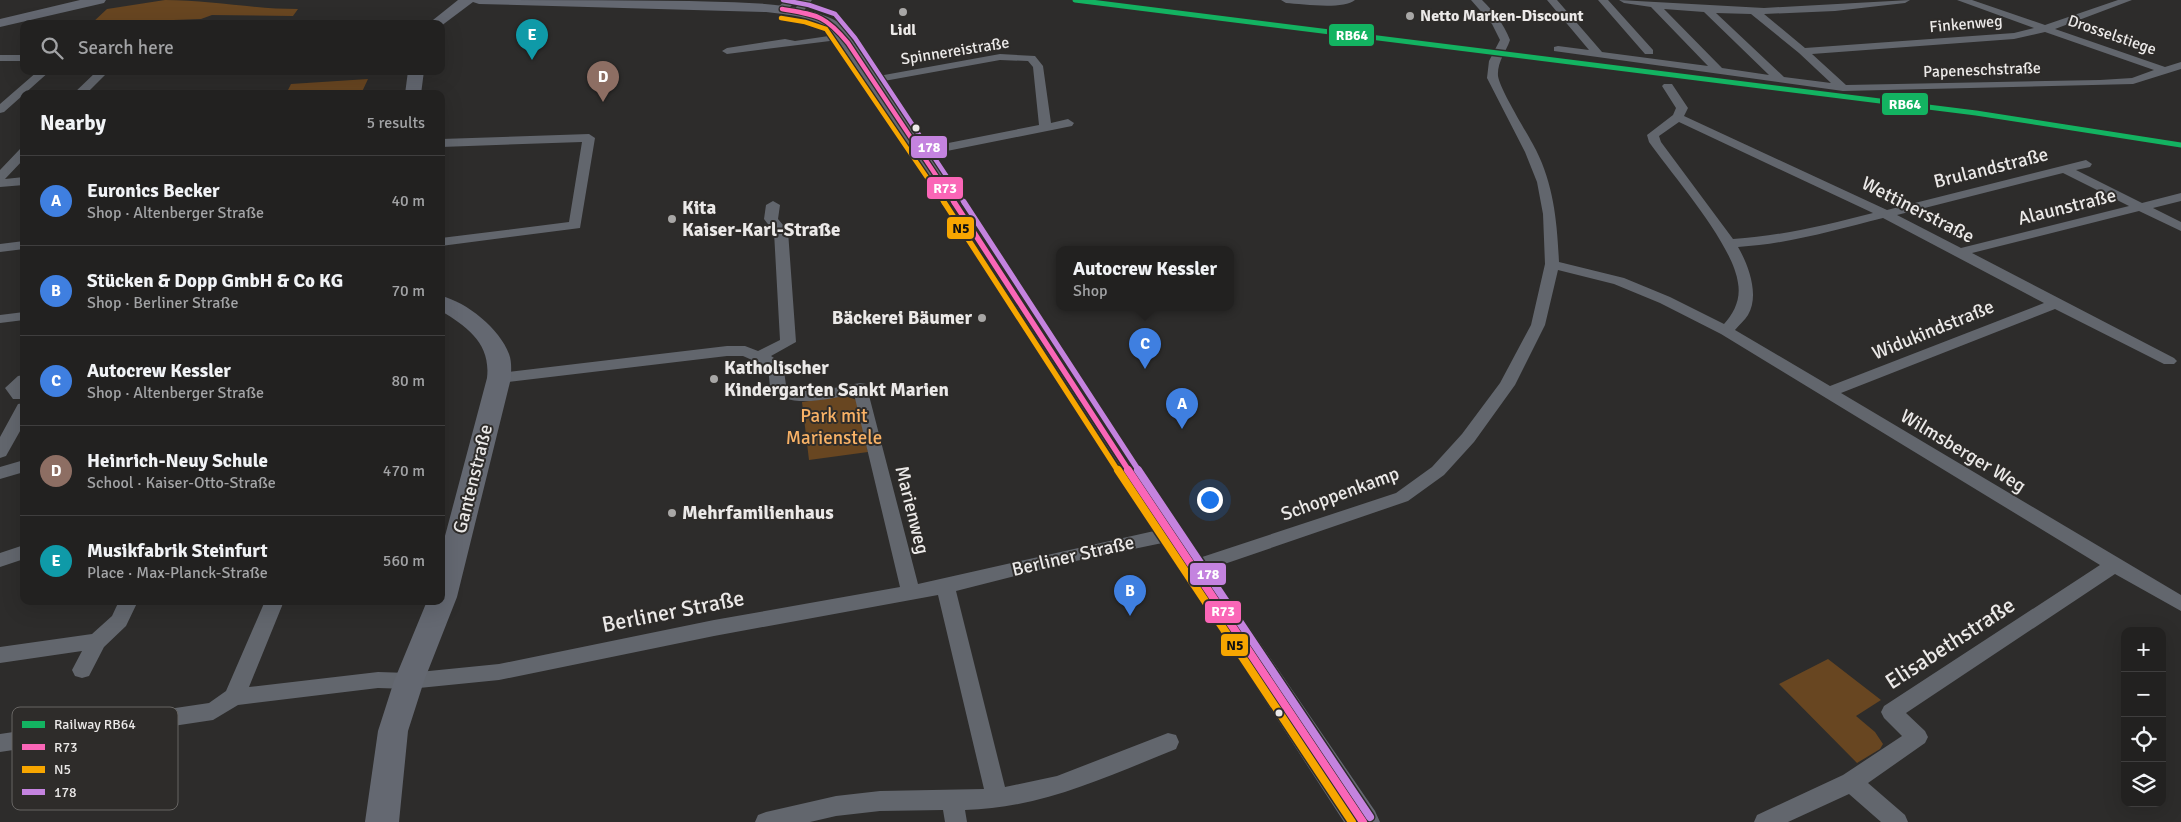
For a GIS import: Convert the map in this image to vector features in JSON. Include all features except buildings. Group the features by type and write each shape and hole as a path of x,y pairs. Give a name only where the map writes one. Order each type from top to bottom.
{"main road":[{"path":"0,23 100,0"},
{"path":"440,20 467,0"},
{"path":"479,0 795,5 831,22 848,43 922,152 1049,352 1363,822"},
{"path":"414,90 415,75"},
{"name":"Gantenstraße","path":"445,305 473,324 495,348 500,362 499,378 445,589"},
{"name":"Gantenstraße","path":"382,822 393,731 409,681 440,605"}],"street":[{"path":"1286,0 1323,2 1350,0"},
{"name":"Schoppenkamp","path":"1194,567 1402,497 1438,471 1468,438 1508,385 1538,325 1552,264 1550,214 1543,182 1531,152 1493,78 1492,68 1496,54 1505,40 1502,31 1491,15 1476,0"},
{"path":"1552,0 1598,54"},
{"path":"1603,0 1649,52"},
{"path":"1624,0 1755,11 1816,10 1905,0"},
{"path":"1728,0 1755,11 1803,51 1843,88"},
{"name":"Drosselstiege","path":"1962,0 2167,71"},
{"name":"Finkenweg","path":"1803,51 2014,36 2044,29 2127,0"},
{"path":"1654,4 1719,71"},
{"path":"1705,8 1781,80"},
{"path":"727,52 785,42 795,44 842,37"},
{"name":"Papeneschstraße","path":"1558,49 1843,88 2133,81 2181,65"},
{"name":"Spinnereistraße","path":"872,80 1000,57 1031,58 1038,66 1045,126"},
{"path":"0,58 20,58"},
{"path":"23,90 40,75"},
{"path":"83,90 99,75"},
{"path":"1668,86 1682,108 1678,117 1653,135 1655,142 1740,260 1746,284 1742,313 1726,332"},
{"path":"0,110 20,93"},
{"name":"Wettinerstraße","path":"1678,117 1777,160 1884,213 1961,252 2054,304 2169,361"},
{"path":"922,152 1045,126 1068,123"},
{"path":"445,143 589,138 575,225 445,241"},
{"path":"0,177 20,156"},
{"name":"Brulandstraße","path":"1729,243 1785,238 2086,164"},
{"path":"2066,170 2181,227"},
{"path":"0,183 20,181"},
{"name":"Alaunstraße","path":"1961,252 2181,197"},
{"path":"759,356 788,342 781,231 771,219 773,204"},
{"path":"0,248 20,246"},
{"name":"Wilmsberger Weg","path":"1552,264 1619,281 1665,300 1726,332 2181,604"},
{"name":"Widukindstraße","path":"1828,393 2054,304"},
{"path":"0,319 20,316"},
{"name":"Marienweg","path":"499,378 727,351 745,351 775,364 778,387 785,394 796,396 860,388 911,592"},
{"path":"0,452 20,415"},
{"path":"0,473 20,467"},
{"name":"Berliner Straße","path":"234,698 378,680 409,681 499,672 714,628 945,586 1066,556 1172,534"},
{"path":"0,560 20,553"},
{"name":"Elisabethstraße","path":"1765,822 1851,782 1917,738 1891,712 2114,565"},
{"path":"945,586 996,799"},
{"path":"82,670 97,641 119,621 127,605"},
{"path":"178,716 213,711 234,698 273,605"},
{"path":"0,655 97,641"},
{"path":"766,822 836,806 880,800 955,812 996,799 1058,786 1168,742"},
{"path":"1851,782 1897,822"}],"green space":[{"path":"165,0 298,9 293,16 212,15 201,19 95,20 107,9"},
{"path":"368,79 363,90 288,90 291,84"},
{"name":"Park mit Marienstele","path":"845,396 857,400 868,452 809,460 802,402"},
{"path":"1828,659 1881,700 1856,716 1875,732 1883,744 1880,749 1857,763 1779,684"}],"rail line":[{"name":"RB64","path":"1075,0 1976,113 2181,145"}],"transit line":[{"name":"178","path":"783,0 809,5 835,14 855,38 929,147 1056,346 1370,817"},
{"name":"R73","path":"782,9 807,13 831,22 848,43 922,152 1049,351 1363,822"},
{"name":"N5","path":"781,18 805,22 826,29 841,48 915,157 1042,356 1352,822"}],"place":[{"name":"Lidl","path":"903,12"},
{"name":"Netto Marken-Discount","path":"1410,16"},
{"name":"Musikfabrik Steinfurt","path":"532,60"},
{"name":"Heinrich-Neuy Schule","path":"603,102"},
{"name":"Kita Kaiser-Karl-Straße","path":"672,219"},
{"name":"Bäckerei Bäumer","path":"982,318"},
{"name":"Autocrew Kessler","path":"1145,369"},
{"name":"Katholischer Kindergarten Sankt Marien","path":"714,379"},
{"name":"Euronics Becker","path":"1182,429"},
{"name":"Mehrfamilienhaus","path":"672,513"},
{"name":"Stücken & Dopp GmbH & Co KG","path":"1130,616"}]}
